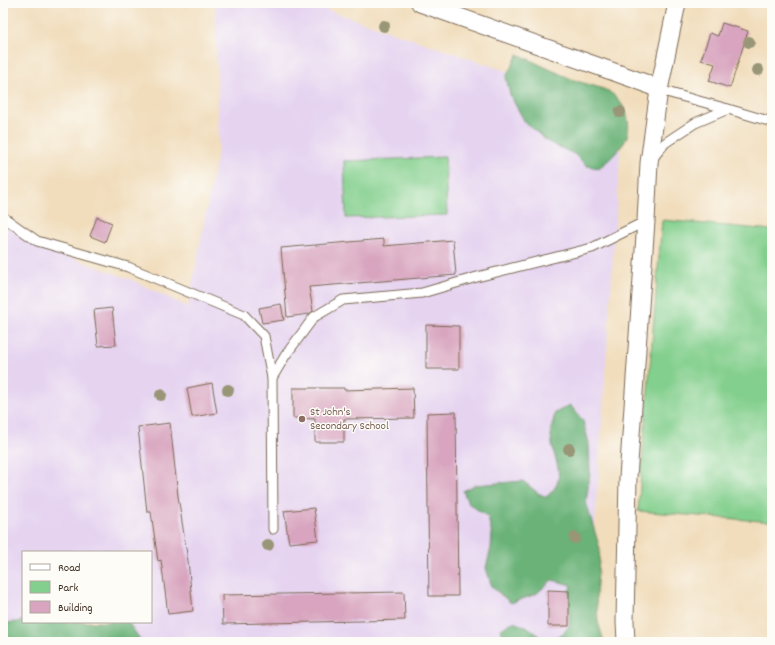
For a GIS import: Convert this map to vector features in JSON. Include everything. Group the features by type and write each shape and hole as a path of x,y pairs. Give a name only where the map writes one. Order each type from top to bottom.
{"street":[{"path":"420,3 630,78 659,90"},
{"path":"626,642 625,621 628,478 649,163 659,90 677,3"}],"lane":[{"path":"659,90 772,122"},
{"path":"649,163 665,143 694,123 728,109"},
{"path":"3,217 37,241 128,267 244,315 264,336 272,378 273,529"},
{"path":"272,378 285,356 314,317 344,300 422,293 477,277 592,248 646,221"}],"shaded area":[{"name":"St John's Secondary School","path":"215,3 307,3 623,111 587,642 3,642 3,224 59,253 132,280 188,307 219,144"}],"green space":[{"path":"518,54 574,80 608,91 619,101 628,120 628,134 620,148 599,168 587,166 574,154 548,142 525,122 510,95 506,77"},
{"path":"445,157 447,215 346,218 344,161"},
{"path":"662,220 772,230 772,522 638,511"},
{"path":"570,405 583,421 589,443 590,473 586,502 600,549 596,595 598,622 604,642 505,642 501,629 513,622 531,629 541,638 561,636 569,626 569,591 572,585 552,580 536,594 511,603 492,587 486,568 491,548 492,535 488,517 468,503 463,491 475,485 523,481 538,493 546,497 553,490 559,475 551,434 555,413"},
{"path":"22,620 22,623 129,623 142,642 3,642 3,623"}],"building":[{"path":"722,23 748,31 730,88 709,81 715,64 701,60 710,33 718,36"},
{"path":"97,217 112,223 105,242 90,236"},
{"path":"384,239 384,246 453,240 456,275 309,287 313,311 309,314 287,317 281,248"},
{"path":"281,304 284,320 262,323 259,308"},
{"path":"112,308 116,345 98,346 94,310"},
{"path":"426,325 459,326 459,369 426,369"},
{"path":"212,383 217,413 192,417 187,388"},
{"path":"293,388 344,388 344,390 413,388 414,418 344,419 344,442 315,442 315,419 293,418"},
{"path":"456,412 458,596 429,596 427,413"},
{"path":"170,423 193,611 168,614 161,560 158,561 151,512 147,512 138,427"},
{"path":"314,508 318,540 289,543 284,511"},
{"path":"548,590 569,591 569,626 548,626"},
{"path":"404,592 405,620 223,624 222,595"}],"place":[{"name":"St John's Secondary School","path":"302,419"}]}
